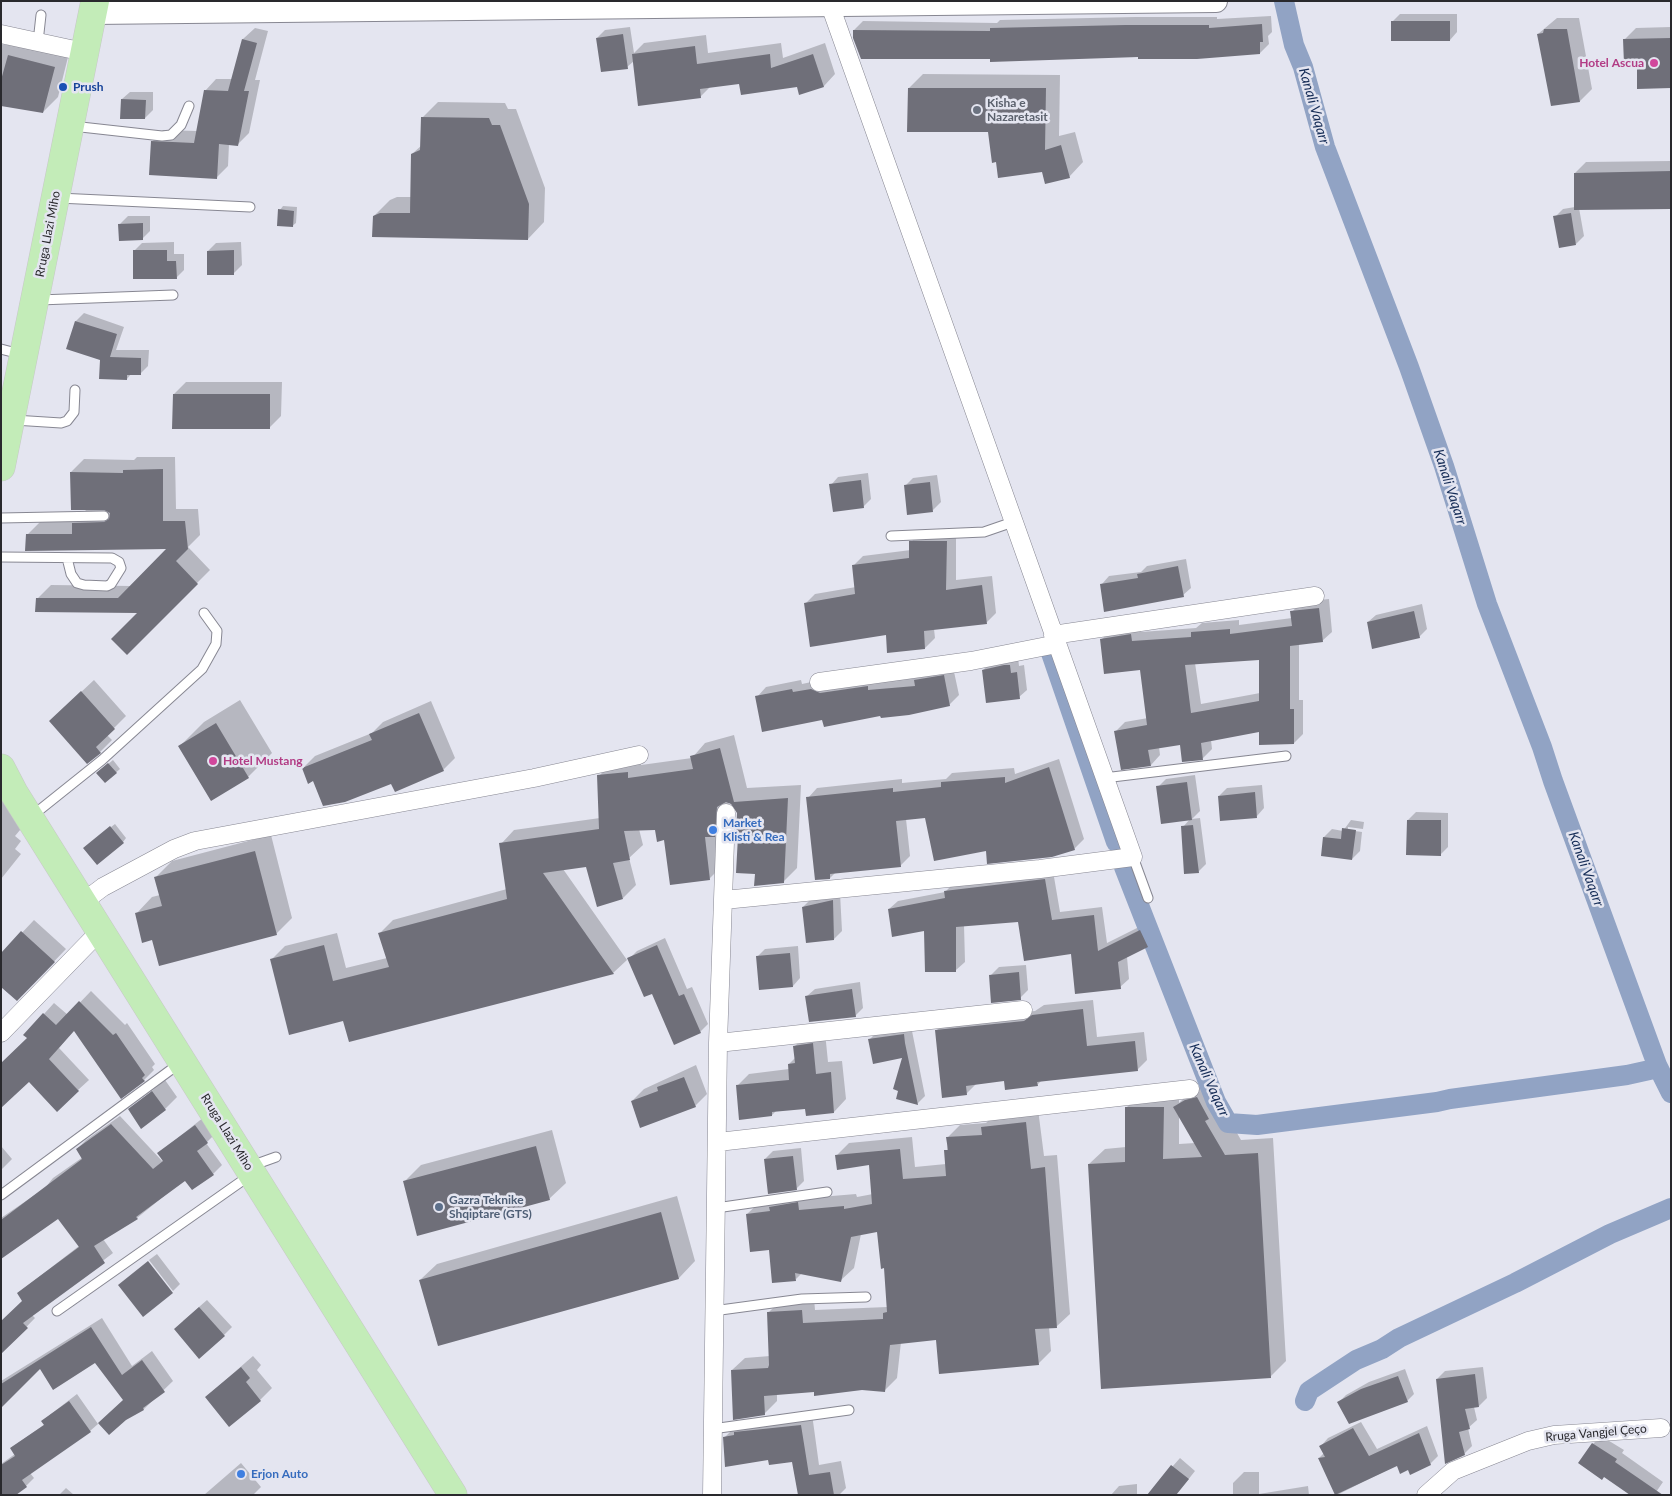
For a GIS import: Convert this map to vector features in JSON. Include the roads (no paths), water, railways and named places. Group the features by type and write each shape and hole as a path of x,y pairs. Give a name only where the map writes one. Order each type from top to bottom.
{"main road":[{"name":"Rruga Llazi Miho","path":"1,467 11,419 12,352 35,300 94,7"},
{"name":"Rruga Llazi Miho","path":"1,768 453,1495"}],"street":[{"path":"94,7 134,13 1216,1"},
{"path":"724,900 1040,869 1133,857 830,5"},
{"path":"1,34 84,52"},
{"path":"819,682 971,661 1055,640 1315,596"},
{"path":"83,902 103,888 174,849 196,841 534,778 639,755"},
{"path":"712,1495 718,1042 726,813"},
{"path":"1,1033 101,930"},
{"path":"718,1042 1023,1010"},
{"path":"718,1142 1190,1090"},
{"name":"Rruga Vangjel Çeço","path":"1426,1495 1453,1472 1528,1441 1554,1435 1661,1428"}],"lane":[{"path":"38,42 41,15"},
{"path":"70,126 162,136 171,135 181,125 189,106"},
{"path":"55,198 250,207"},
{"path":"35,300 173,295"},
{"path":"11,419 61,423 67,421 74,412 75,390"},
{"path":"1,518 104,516"},
{"path":"891,536 984,532 1013,522"},
{"path":"1,557 112,558 119,562 122,568 111,584 107,586 84,585 77,583 71,574 67,558"},
{"path":"30,817 102,760 202,669 216,644 217,631 204,613"},
{"path":"1104,778 1286,756"},
{"path":"1133,857 1148,898"},
{"path":"1,1195 182,1061"},
{"path":"57,1311 251,1170 276,1157"},
{"path":"716,1208 827,1192"},
{"path":"713,1312 802,1299 866,1297"},
{"path":"712,1428 849,1410"}],"waterway":[{"name":"Kanali Vaqarr","path":"1124,867 1216,1102 1228,1123 1257,1125 1437,1102 1627,1075 1654,1069 1657,1065 1542,747 1487,604 1444,466 1409,367 1325,147 1303,67 1294,45 1284,1"},
{"path":"1051,653 1116,842"},
{"path":"1657,1065 1671,1093"},
{"path":"1305,1401 1309,1391 1356,1360 1382,1349 1399,1338 1515,1283 1610,1234 1671,1208"}],"place":[{"name":"Hotel Ascua","path":"1654,63"},
{"name":"Prush","path":"63,87"},
{"name":"Kisha e Nazaretasit","path":"977,110"},
{"name":"Hotel Mustang","path":"213,761"},
{"name":"Market Klisti & Rea","path":"713,830"},
{"name":"Gazra Teknike Shqiptare (GTS)","path":"439,1207"},
{"name":"Erjon Auto","path":"241,1474"}]}
